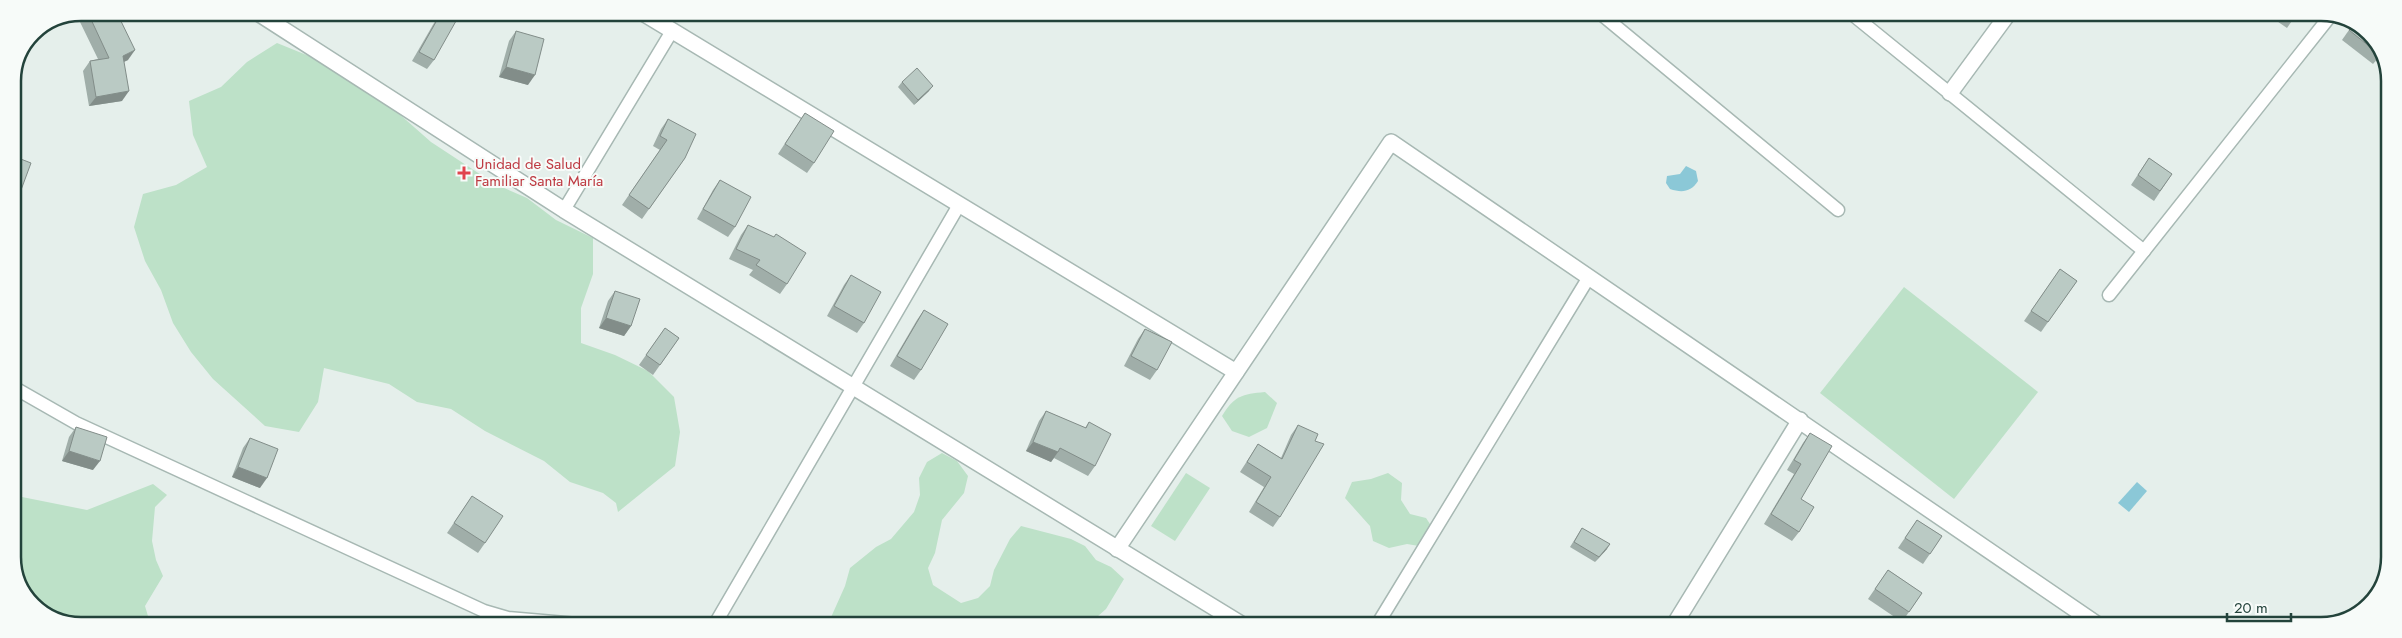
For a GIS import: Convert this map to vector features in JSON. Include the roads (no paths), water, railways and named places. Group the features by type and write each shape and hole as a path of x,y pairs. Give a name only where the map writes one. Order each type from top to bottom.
{"street":[{"path":"270,21 564,210 852,388 1229,617"},
{"path":"656,21 1236,372"},
{"path":"1950,94 2003,21"},
{"path":"1117,549 1391,142 2086,617"},
{"path":"1679,617 1800,420"}],"lane":[{"path":"1609,21 1838,210"},
{"path":"1861,21 2144,251"},
{"path":"2109,295 2326,22"},
{"path":"564,210 672,31"},
{"path":"719,617 958,204"},
{"path":"1381,617 1588,276"},
{"path":"21,391 76,423 484,611 505,617"}],"water":[{"path":"1686,166 1696,171 1698,181 1686,191 1670,189 1666,183 1667,176 1680,174"},
{"path":"2137,482 2147,491 2129,512 2118,503"}],"place":[{"name":"Unidad de Salud Familiar Santa María","path":"464,173"}]}
